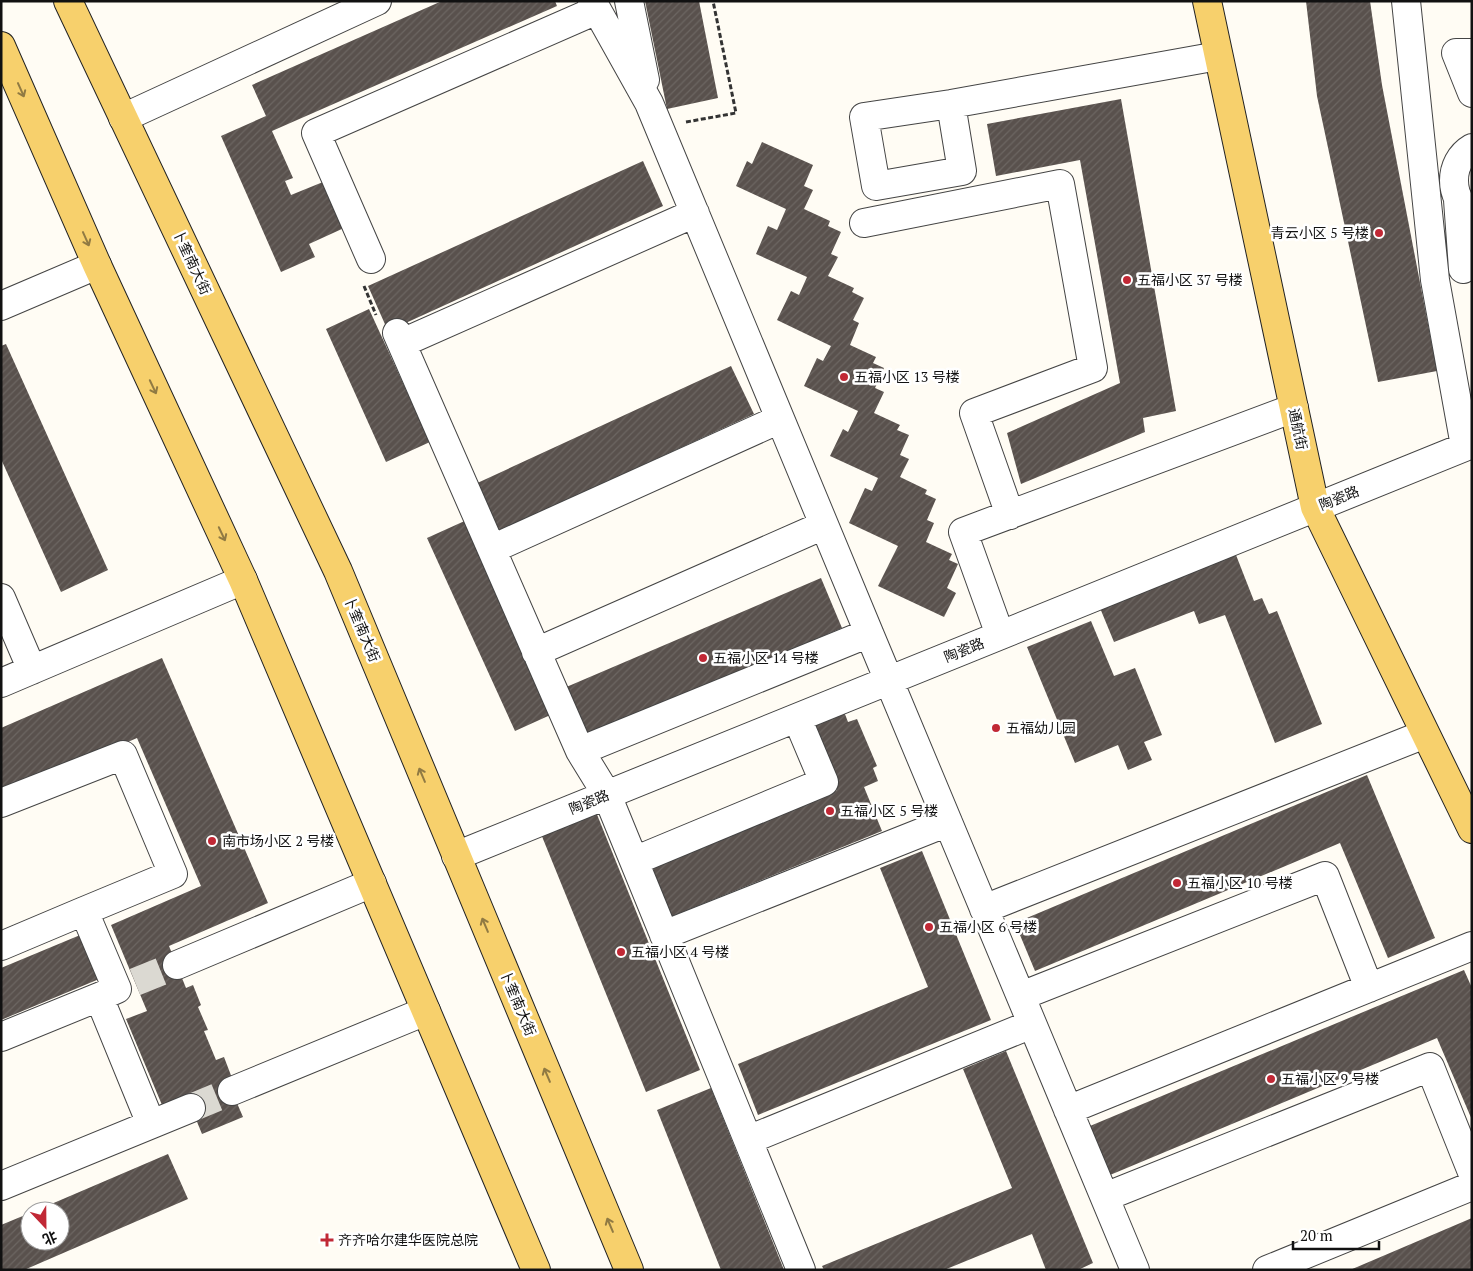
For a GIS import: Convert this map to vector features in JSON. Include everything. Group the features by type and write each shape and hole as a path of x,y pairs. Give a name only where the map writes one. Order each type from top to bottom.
{"main road":[{"name":"卜奎南大街","path":"68,1 338,571 629,1270"},
{"name":"通航街","path":"1207,1 1315,508 1472,829"},
{"path":"1,46 97,265 243,580 536,1270"}],"street":[{"path":"124,118 377,1"},
{"path":"629,1 654,116"},
{"path":"1406,1 1435,280 1466,411 1469,445"},
{"path":"371,259 316,133 595,6 654,116 1135,1270"},
{"path":"1472,54 1456,53 1472,93"},
{"path":"951,104 1218,56"},
{"path":"1435,280 1467,267 1465,206 1454,187 1454,174 1459,161 1472,148"},
{"path":"864,223 1060,184 1092,368 974,414 1010,515"},
{"path":"695,213 399,338 580,751 607,795 801,1270"},
{"path":"1,306 97,265"},
{"path":"1000,635 963,532 1294,408"},
{"path":"492,548 780,419"},
{"name":"陶瓷路","path":"456,856 1469,445"},
{"path":"536,652 824,525"},
{"path":"1,683 243,580"},
{"path":"1,598 32,670"},
{"path":"580,751 869,633"},
{"path":"634,861 824,782 797,718"},
{"path":"984,909 1425,734"},
{"path":"1,803 123,755 172,874 1,946"},
{"path":"664,935 948,822"},
{"path":"1021,996 1325,876 1369,988"},
{"path":"177,965 372,883"},
{"path":"84,911 117,989 151,1124"},
{"path":"1068,1110 1472,946"},
{"path":"1,1037 117,989"},
{"path":"232,1091 426,1011"},
{"path":"748,1140 1032,1024"},
{"path":"1105,1197 1430,1067 1472,1172"},
{"path":"1,1186 191,1108"},
{"path":"1267,1270 1472,1186"}],"path":[{"path":"654,116 736,113 713,1"},
{"path":"371,259 354,266 387,338 399,338"}],"building":[{"path":"442,1 555,1 557,6 272,131 293,178 285,181 291,195 323,182 344,228 309,244 315,257 281,272 221,136 266,116 252,85"},
{"path":"645,1 699,1 718,98 667,109"},
{"name":"青云小区 5 号楼","path":"1306,1 1370,1 1382,85 1437,371 1378,382 1317,96"},
{"name":"五福小区 37 号楼","path":"1121,99 1176,411 1143,418 1145,432 1021,484 1007,433 1120,383 1080,160 996,176 987,124"},
{"name":"五福小区 13 号楼","path":"762,142 813,165 804,186 813,190 804,209 830,221 828,226 841,232 831,254 838,257 828,276 854,288 852,292 864,298 853,320 859,323 850,345 876,357 873,363 884,368 875,388 884,392 874,413 900,425 897,430 909,435 900,455 909,459 900,477 927,490 925,494 936,499 927,520 934,523 926,542 952,554 949,560 958,564 947,588 956,593 944,617 878,586 898,546 849,523 865,488 872,491 878,478 830,456 843,429 848,432 858,411 804,386 817,358 823,361 831,346 777,320 791,291 799,295 807,277 756,254 768,226 777,230 786,209 736,186 747,161 752,164"},
{"path":"643,161 663,206 388,331 368,286"},
{"path":"369,309 430,442 386,462 326,329"},
{"path":"6,344 108,570 61,592 1,459 1,346"},
{"path":"731,366 754,414 496,533 473,485"},
{"path":"469,519 557,712 515,731 427,538"},
{"path":"1236,555 1254,601 1262,598 1269,614 1277,611 1322,724 1275,743 1225,615 1199,624 1194,611 1114,642 1100,608"},
{"name":"五福小区 14 号楼","path":"821,578 842,628 585,738 564,688"},
{"path":"1091,621 1114,676 1135,668 1162,735 1144,742 1152,760 1128,770 1118,745 1075,763 1027,647"},
{"name":"南市场小区 2 号楼","path":"162,658 268,903 169,946 186,988 193,985 201,1005 198,1007 208,1030 204,1031 216,1060 224,1057 232,1078 227,1080 243,1117 202,1134 186,1095 162,1105 126,1019 147,1011 111,925 201,886 137,738 1,797 1,728"},
{"name":"五福小区 5 号楼","path":"843,709 848,722 857,719 877,766 873,768 878,781 864,787 882,831 668,918 647,868 837,790 809,722"},
{"name":"五福小区 10 号楼","path":"1367,775 1435,938 1388,958 1340,843 1035,971 1015,923"},
{"name":"五福小区 4 号楼","path":"596,812 700,1070 646,1092 541,834"},
{"name":"五福小区 6 号楼","path":"922,851 991,1020 758,1115 738,1064 928,987 880,868"},
{"path":"85,933 104,977 1,1020 1,968"},
{"name":"五福小区 9 号楼","path":"1464,970 1472,988 1472,1120 1437,1038 1110,1175 1090,1126"},
{"path":"1006,1051 1093,1263 1078,1270 1046,1270 1032,1234 944,1270 824,1270 822,1266 1012,1188 963,1069"},
{"path":"711,1088 784,1270 721,1270 657,1110"},
{"path":"168,1154 188,1199 70,1250 70,1201 58,1201"},
{"path":"20,1217 20,1251 68,1251 24,1270 1,1270 1,1225"},
{"path":"1472,1218 1472,1270 1350,1270"}],"tunnel":[{"path":"135,982 177,965"},
{"path":"191,1108 232,1091"}],"place":[{"name":"青云小区 5 号楼","path":"1379,233"},
{"name":"五福小区 37 号楼","path":"1127,280"},
{"name":"五福小区 13 号楼","path":"844,377"},
{"name":"五福小区 14 号楼","path":"703,658"},
{"name":"五福幼儿园","path":"996,728"},
{"name":"五福小区 5 号楼","path":"830,811"},
{"name":"南市场小区 2 号楼","path":"212,841"},
{"name":"五福小区 10 号楼","path":"1177,883"},
{"name":"五福小区 6 号楼","path":"929,927"},
{"name":"五福小区 4 号楼","path":"621,952"},
{"name":"五福小区 9 号楼","path":"1271,1079"},
{"name":"齐齐哈尔建华医院总院","path":"327,1240"}]}
